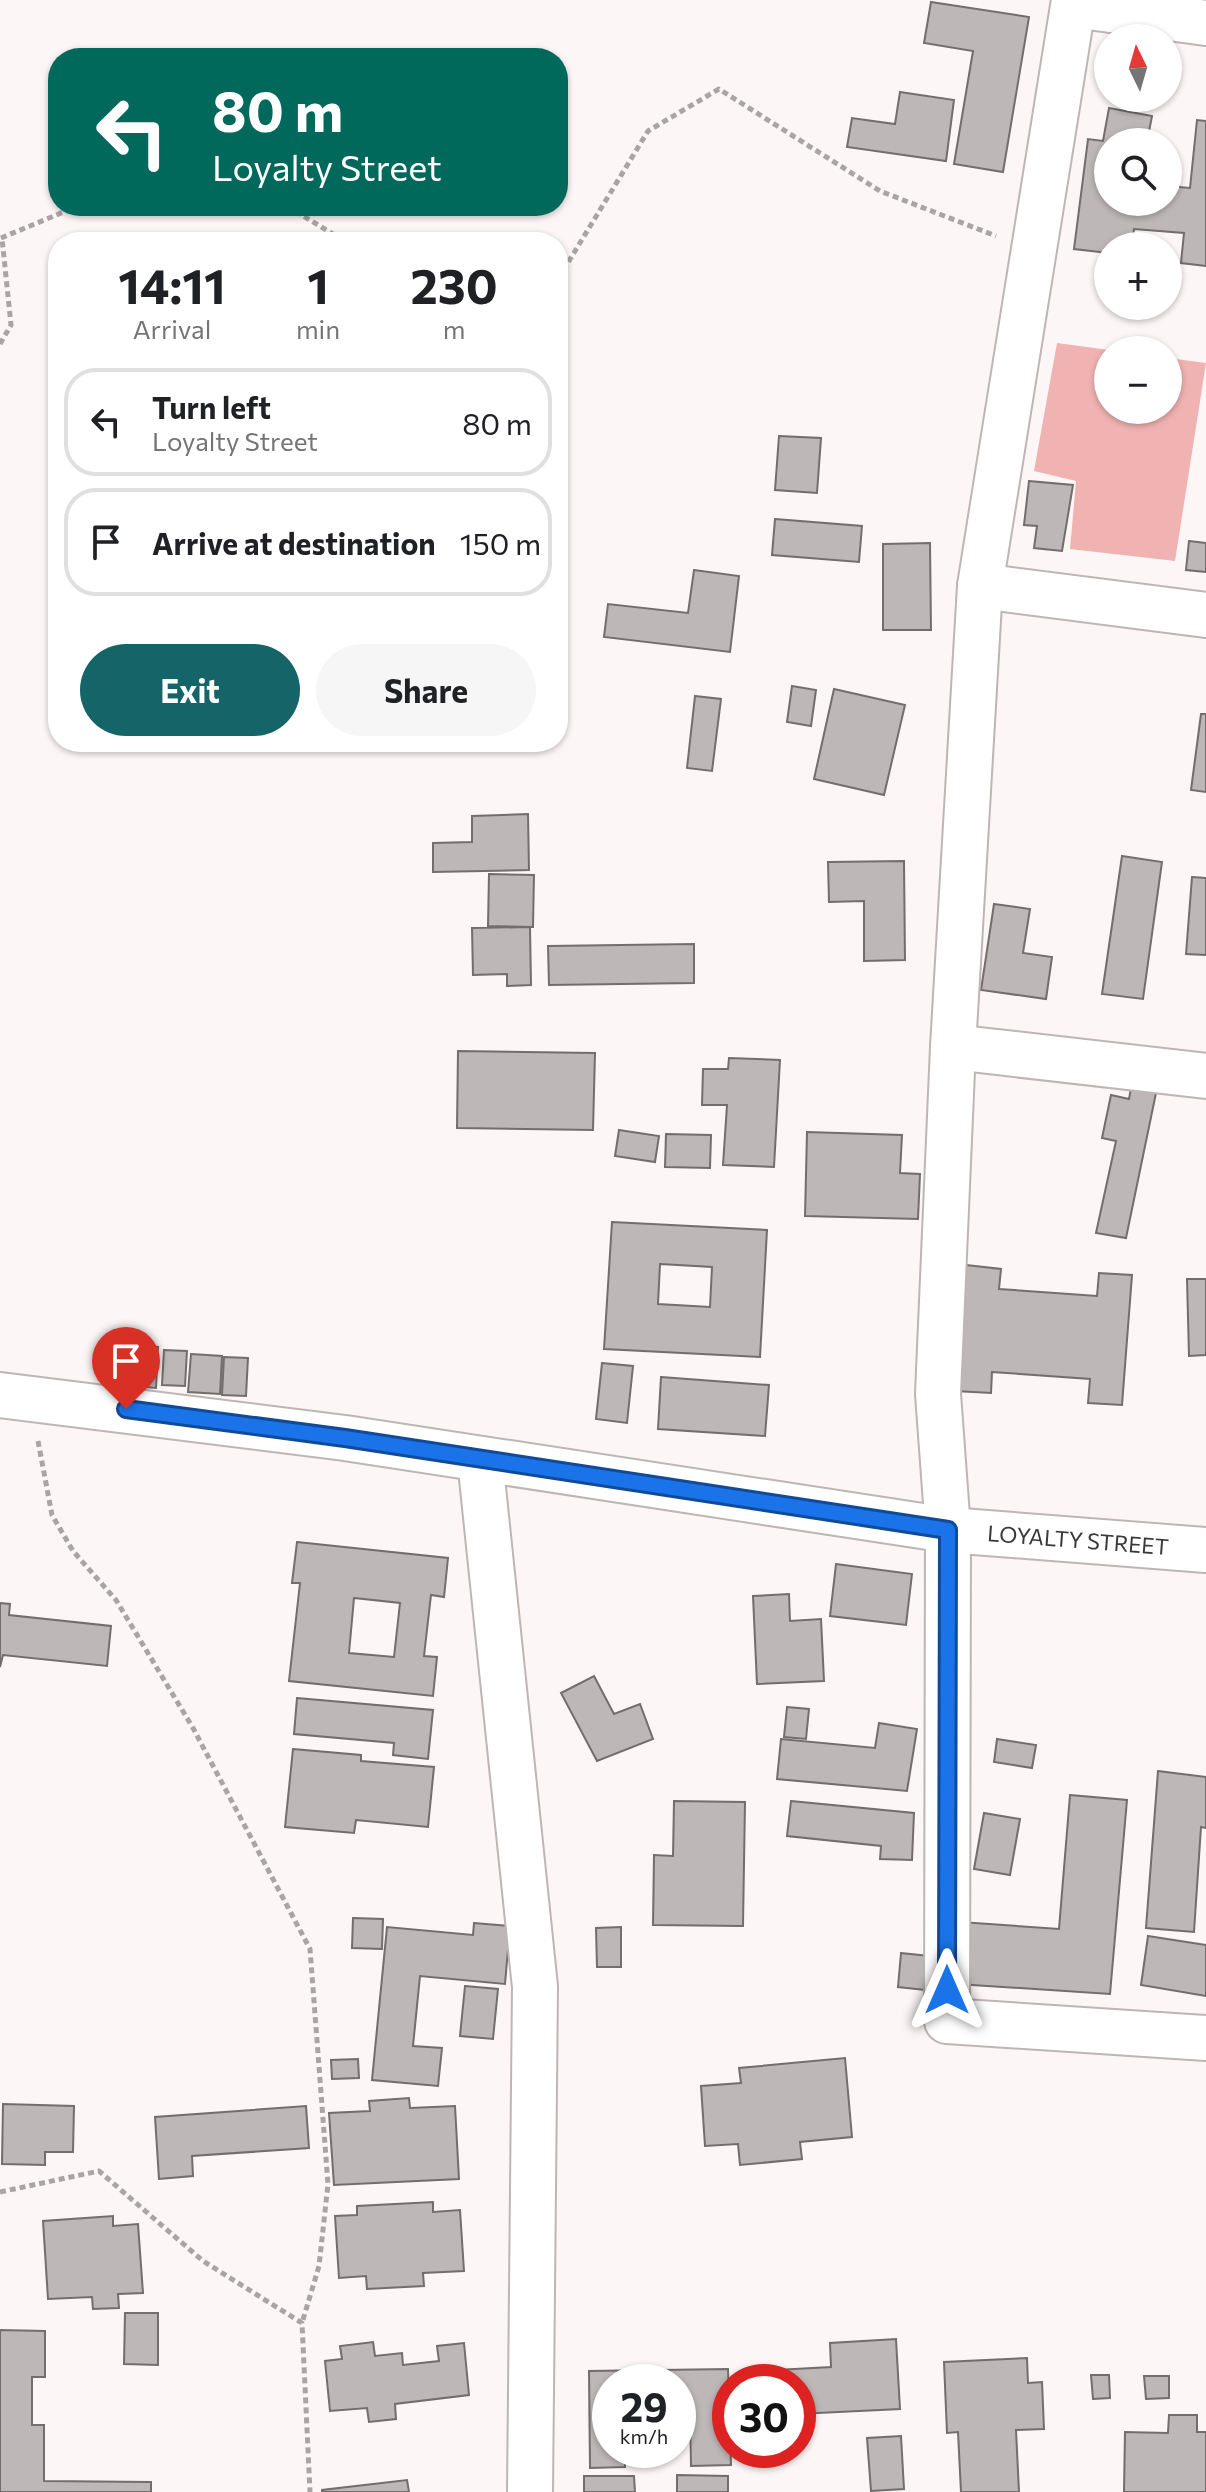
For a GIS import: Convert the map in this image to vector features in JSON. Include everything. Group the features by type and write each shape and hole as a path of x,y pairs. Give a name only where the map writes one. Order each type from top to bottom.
{"street":[{"path":"1206,23 1074,2 980,586 953,1047 938,1394 948,1530 947,2021 1206,2038"},
{"path":"980,586 1206,615"},
{"path":"953,1047 1206,1076"},
{"name":"LOYALTY STREET","path":"16,1396 480,1459 948,1530 1206,1550"},
{"path":"480,1459 535,1987 530,2492"}],"path":[{"path":"568,263 648,131 719,89 880,191 1032,249"},
{"path":"0,344 11,325 1,238 54,216"},
{"path":"303,216 330,232"},
{"path":"16,1396 52,1515 73,1551 116,1600 193,1728 310,1949 328,2184 319,2266 302,2323 310,2492"},
{"path":"0,2192 99,2171 203,2261 302,2323"}],"shaded area":[{"path":"1057,343 1094,348 1094,424 1182,424 1182,360 1206,363 1175,561 1070,549 1076,481 1034,471"}],"building":[{"path":"931,2 1029,17 1003,172 954,164 973,51 924,43"},
{"path":"900,92 954,100 946,161 847,147 852,118 895,124"},
{"path":"1108,112 1152,116 1150,128 1105,128"},
{"path":"1197,120 1206,121 1206,266 1182,263 1182,232 1134,229 1134,232 1094,232 1094,251 1074,249 1088,139 1094,140 1094,216 1182,216 1182,187 1190,188"},
{"path":"779,436 821,438 817,493 775,490"},
{"path":"1029,481 1073,485 1062,551 1034,548 1037,526 1024,525"},
{"path":"775,519 862,526 859,562 772,555"},
{"path":"1189,541 1206,543 1206,572 1186,570"},
{"path":"930,543 931,630 883,630 883,544"},
{"path":"694,570 739,576 730,652 604,637 608,604 688,613"},
{"path":"792,686 816,690 811,726 787,722"},
{"path":"834,689 905,705 884,795 814,779"},
{"path":"695,696 721,699 712,771 687,768"},
{"path":"1201,714 1206,714 1206,792 1191,790"},
{"path":"528,814 529,870 433,872 433,843 472,842 472,816"},
{"path":"1122,856 1162,862 1143,999 1102,994"},
{"path":"904,861 905,960 864,961 864,901 829,902 828,862"},
{"path":"489,874 534,875 533,927 488,926"},
{"path":"1192,877 1206,878 1206,955 1186,954"},
{"path":"994,904 1030,909 1023,953 1052,957 1046,999 981,990"},
{"path":"530,927 531,985 507,986 507,974 473,975 472,928"},
{"path":"694,944 694,983 549,985 548,946"},
{"path":"458,1051 595,1053 593,1130 457,1128"},
{"path":"729,1058 780,1060 774,1167 723,1165 727,1105 702,1105 703,1069 728,1069"},
{"path":"1131,1088 1156,1093 1126,1238 1096,1233 1116,1141 1102,1138 1111,1095 1129,1099"},
{"path":"619,1130 659,1136 655,1162 615,1156"},
{"path":"807,1132 902,1135 900,1173 920,1174 918,1219 805,1216"},
{"path":"666,1134 711,1135 710,1168 665,1167"},
{"path":"612,1222 767,1230 760,1357 604,1349","holes":["660,1264 712,1267 710,1307 658,1304"]},
{"path":"966,1265 1001,1269 999,1289 1097,1296 1099,1273 1132,1275 1122,1405 1088,1403 1090,1379 992,1372 991,1393 955,1391"},
{"path":"1187,1279 1206,1279 1206,1355 1189,1356"},
{"path":"110,1343 158,1347 156,1388 107,1384"},
{"path":"164,1350 187,1351 185,1386 162,1385"},
{"path":"191,1354 222,1356 220,1394 188,1392"},
{"path":"224,1357 248,1358 246,1396 222,1395"},
{"path":"602,1363 633,1366 627,1423 596,1419"},
{"path":"661,1377 769,1385 765,1436 658,1429"},
{"path":"297,1542 448,1558 444,1597 431,1595 424,1656 437,1657 433,1696 289,1681 300,1583 292,1583","holes":["354,1598 400,1603 394,1657 349,1653"]},
{"path":"836,1564 912,1574 906,1625 830,1616"},
{"path":"789,1594 790,1621 821,1619 824,1681 757,1684 753,1596"},
{"path":"0,1603 10,1604 9,1615 111,1626 107,1666 3,1655 0,1667"},
{"path":"594,1676 614,1714 640,1704 653,1739 597,1761 561,1693"},
{"path":"297,1698 433,1710 428,1759 393,1755 394,1743 294,1734"},
{"path":"787,1707 809,1709 806,1739 784,1737"},
{"path":"879,1723 917,1729 907,1791 777,1779 781,1739 875,1748"},
{"path":"997,1739 1036,1745 1032,1768 994,1762"},
{"path":"293,1749 361,1755 361,1761 434,1767 428,1827 356,1820 354,1833 285,1827"},
{"path":"1158,1771 1206,1777 1206,1828 1201,1827 1194,1932 1146,1928"},
{"path":"1070,1795 1127,1800 1110,1994 957,1984 961,1922 1059,1929"},
{"path":"674,1801 745,1802 743,1926 653,1925 654,1855 673,1856"},
{"path":"791,1801 914,1813 912,1860 880,1859 881,1846 787,1836"},
{"path":"984,1813 1020,1819 1010,1875 974,1869"},
{"path":"353,1918 383,1919 382,1949 352,1948"},
{"path":"474,1923 510,1926 505,1984 420,1976 413,2046 442,2048 438,2086 372,2080 387,1927 473,1935"},
{"path":"621,1927 621,1967 597,1967 596,1928"},
{"path":"1148,1936 1206,1945 1206,1996 1141,1985"},
{"path":"901,1953 929,1956 925,1990 898,1987"},
{"path":"465,1986 498,1989 493,2039 460,2036"},
{"path":"845,2058 852,2137 800,2142 802,2159 740,2165 738,2144 705,2146 701,2086 741,2083 739,2068"},
{"path":"358,2059 359,2078 332,2079 331,2060"},
{"path":"409,2098 410,2108 455,2106 459,2179 334,2185 329,2113 370,2111 369,2101"},
{"path":"3,2104 74,2106 73,2152 45,2152 45,2165 2,2164"},
{"path":"306,2106 309,2148 192,2156 193,2176 159,2179 155,2117"},
{"path":"433,2202 433,2212 460,2210 464,2271 423,2273 424,2286 367,2289 366,2276 339,2278 335,2216 357,2215 357,2206"},
{"path":"113,2216 113,2226 138,2224 143,2293 118,2294 119,2308 93,2309 92,2297 48,2299 43,2221"},
{"path":"125,2313 158,2313 158,2365 124,2364"},
{"path":"0,2330 45,2331 45,2377 32,2377 32,2425 44,2425 44,2481 151,2482 151,2492 0,2492"},
{"path":"896,2339 900,2409 816,2413 816,2368 831,2367 830,2343"},
{"path":"373,2342 375,2356 402,2353 403,2365 439,2361 437,2346 464,2343 469,2395 395,2404 396,2419 369,2422 367,2408 330,2411 325,2361 342,2359 340,2346"},
{"path":"1027,2358 1028,2383 1042,2382 1044,2429 1016,2430 1019,2492 961,2492 958,2432 947,2433 944,2362"},
{"path":"696,2369 712,2369 712,2465 696,2466"},
{"path":"589,2371 592,2371 590,2468"},
{"path":"1091,2375 1109,2375 1110,2398 1093,2399"},
{"path":"1144,2376 1169,2376 1169,2398 1146,2399"},
{"path":"1169,2415 1197,2415 1197,2432 1206,2432 1206,2492 1124,2492 1125,2432 1168,2433"},
{"path":"901,2436 904,2489 871,2491 867,2438"},
{"path":"677,2475 728,2476 728,2492 677,2492"},
{"path":"584,2476 634,2476 635,2492 584,2492"},
{"path":"407,2480 409,2492 322,2492 322,2490"}],"route":[{"path":"126,1409 345,1438 948,1530 947,1990"}]}
